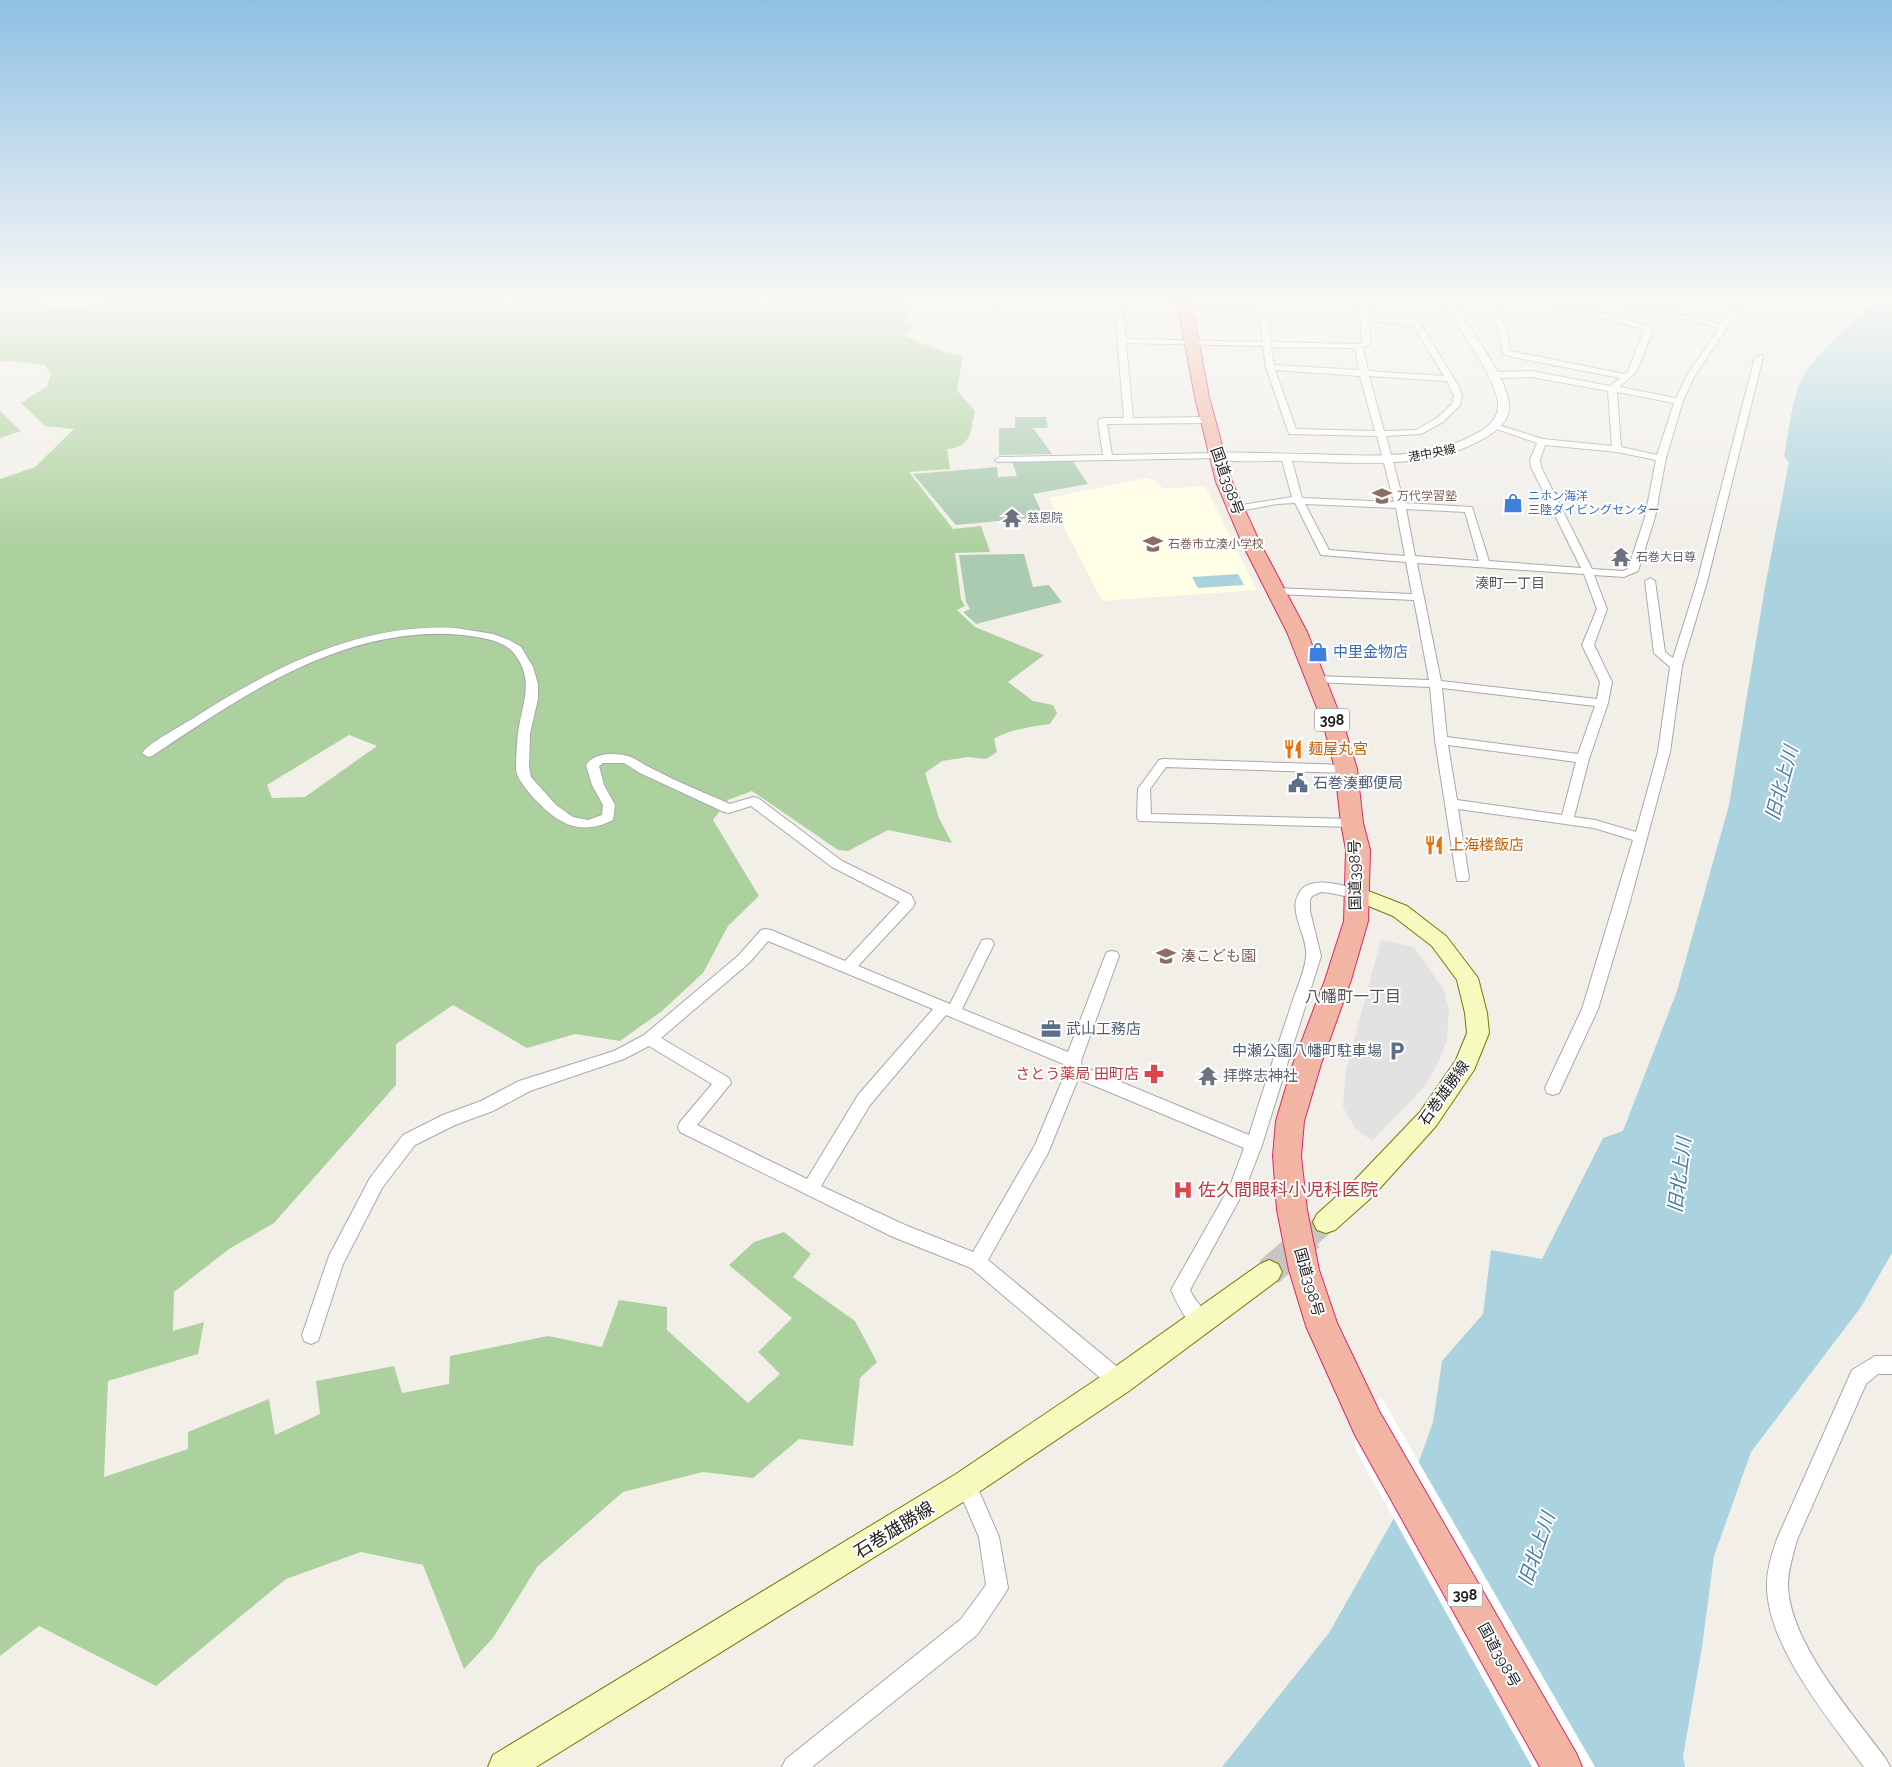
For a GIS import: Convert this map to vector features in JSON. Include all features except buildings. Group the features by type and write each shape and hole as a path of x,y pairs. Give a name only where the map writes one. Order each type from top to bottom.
{"highway":[{"name":"国道398号","path":"1200,381 1216,456 1235,509 1250,543 1297,632 1333,723 1346,769 1352,823 1358,850 1358,894 1354,930 1290,1120 1287,1156 1292,1210 1304,1270 1322,1326 1367,1423 1562,1767"}],"main road":[{"name":"石巻雄勝線","path":"1326,1222 1363,1189 1428,1119 1466,1064 1478,1033 1476,1013 1467,978 1439,941 1400,910 1358,894"},
{"name":"石巻雄勝線","path":"505,1767 966,1484 1119,1381 1269,1272"}],"street":[{"path":"1126,381 1129,420"},
{"path":"1275,381 1292,432 1382,434 1418,432 1440,420 1456,405 1458,396 1451,381"},
{"path":"1366,381 1400,504 1417,597 1436,684 1441,740 1462,878"},
{"path":"1496,381 1502,395 1504,406 1495,427 1542,442 1617,449 1661,458"},
{"path":"1571,381 1679,401"},
{"path":"1612,389 1621,381"},
{"path":"1286,457 1298,500 1325,553 1624,574 1633,571 1650,517 1661,458 1679,401 1688,381"},
{"path":"1553,1088 1590,1009 1641,838 1664,752 1676,666 1702,582 1753,381"},
{"path":"1612,389 1617,449"},
{"path":"1108,457 1102,421 1208,420"},
{"name":"港中央線","path":"1216,456 1389,460 1450,451 1468,444 1495,427"},
{"path":"1542,442 1535,460 1536,467 1588,572 1602,609 1588,645 1606,682 1602,703 1583,759 1567,820"},
{"path":"1000,460 1216,456"},
{"path":"1235,509 1277,500 1298,500 1469,509 1485,565"},
{"path":"1650,581 1660,653 1676,666"},
{"path":"1276,591 1417,597"},
{"path":"148,753 212,711 284,671 354,641 387,633 426,630 465,632 492,637 515,647 531,671 533,694 525,729 523,771 527,781 551,809 566,819 587,825 599,823 608,817 609,805 598,785 592,765 600,759 617,758 628,760 644,770 729,809 753,801 836,864 906,899 908,903 847,968"},
{"path":"1316,679 1436,684 1602,703"},
{"path":"1441,740 1583,759"},
{"path":"1346,769 1162,763 1144,789 1144,818 1352,823"},
{"path":"1452,804 1595,824 1641,838"},
{"path":"1202,1322 1183,1298 1180,1290 1237,1189 1254,1145 1314,956 1313,942 1302,910 1302,900 1306,894 1317,887 1333,886 1358,894"},
{"path":"311,1335 336,1262 376,1183 409,1140 449,1120 487,1106 525,1086 619,1055 648,1039 744,959 766,934 948,1010 1254,1145"},
{"path":"810,1190 864,1100 948,1010 987,944"},
{"path":"978,1262 1042,1148 1112,956"},
{"path":"648,1039 723,1083 686,1127 810,1190 899,1231 978,1262 1119,1381"},
{"path":"1878,1767 1802,1660 1786,1626 1778,1593 1779,1566 1787,1539 1859,1377 1874,1365 1892,1365"},
{"path":"794,1767 969,1627 997,1588 989,1537 966,1484"}],"shaded area":[{"path":"1015,417 1046,417 1048,428 1033,428 1052,454 999,455 999,428 1015,428"},
{"path":"1072,460 1088,484 1033,494 1044,517 956,525 913,474 997,467 998,477 1017,476 1012,461"},
{"name":"石巻市立湊小学校","path":"1146,478 1155,481 1164,489 1205,486 1257,590 1102,601 1049,498"},
{"path":"1024,554 1033,587 1049,585 1062,602 976,624 963,612 970,609 966,602 959,555"},
{"name":"中瀬公園八幡町駐車場","path":"1381,940 1414,947 1444,990 1449,1010 1447,1039 1438,1063 1425,1086 1372,1141 1356,1129 1343,1107 1346,1070"}],"green space":[{"path":"49,381 959,381 957,390 975,411 971,432 966,442 955,448 947,449 950,469 909,472 953,529 981,526 990,552 955,553 961,599 965,606 957,610 975,627 1044,655 1008,682 1033,701 1053,705 1057,713 1050,724 1028,727 994,739 997,752 986,759 968,757 942,761 925,773 939,818 952,843 888,830 848,851 838,850 752,791 728,800 713,820 759,896 728,926 703,973 662,1011 620,1041 575,1034 527,1048 453,1005 396,1044 396,1085 274,1223 229,1249 174,1292 173,1331 204,1322 198,1354 108,1381 104,1477 188,1449 188,1432 269,1399 275,1435 320,1414 316,1381 394,1366 402,1393 449,1384 450,1356 548,1336 602,1347 619,1300 667,1307 667,1330 748,1403 780,1374 758,1352 792,1318 729,1265 754,1242 784,1232 811,1254 793,1277 855,1321 877,1362 860,1378 853,1446 799,1439 753,1478 703,1472 623,1492 537,1567 493,1638 464,1669 423,1565 361,1552 286,1579 156,1686 39,1626 0,1656 0,479 35,467 74,429 45,426 21,403 47,386","holes":["349,735 377,746 305,797 272,798 267,785"]},
{"path":"1,412 21,431 0,438"}],"water":[{"name":"旧北上川","path":"1800,381 1892,381 1892,1253 1861,1307 1751,1452 1714,1556 1702,1647 1683,1757 1685,1767 1222,1767 1329,1633 1407,1495 1433,1422 1442,1361 1483,1314 1491,1250 1542,1259 1603,1138 1623,1131 1677,991 1729,805 1765,587 1789,462 1784,456"},
{"path":"1238,574 1244,585 1198,588 1192,577"}],"pier":[{"path":"1381,1397 1595,1767 1532,1767 1353,1445"}],"tunnel":[{"path":"1309,1237 1326,1222"},
{"path":"1269,1272 1310,1236"}],"place":[{"name":"万代学習塾","path":"1382,496"},
{"name":"ニホン海洋 三陸ダイビングセンター","path":"1513,503"},
{"name":"慈恩院","path":"1012,518"},
{"name":"石巻市立湊小学校","path":"1153,544"},
{"name":"石巻大日尊","path":"1621,557"},
{"name":"中里金物店","path":"1318,652"},
{"name":"麺屋丸宮","path":"1293,749"},
{"name":"石巻湊郵便局","path":"1298,783"},
{"name":"上海楼飯店","path":"1434,845"},
{"name":"湊こども園","path":"1166,956"},
{"name":"武山工務店","path":"1051,1029"},
{"name":"中瀬公園八幡町駐車場","path":"1397,1051"},
{"name":"さとう薬局 田町店","path":"1154,1074"},
{"name":"拝弊志神社","path":"1208,1076"},
{"name":"佐久間眼科小児科医院","path":"1183,1190"}],"district":[{"name":"湊町一丁目","path":"1510,583"},
{"name":"八幡町一丁目","path":"1353,996"}]}
